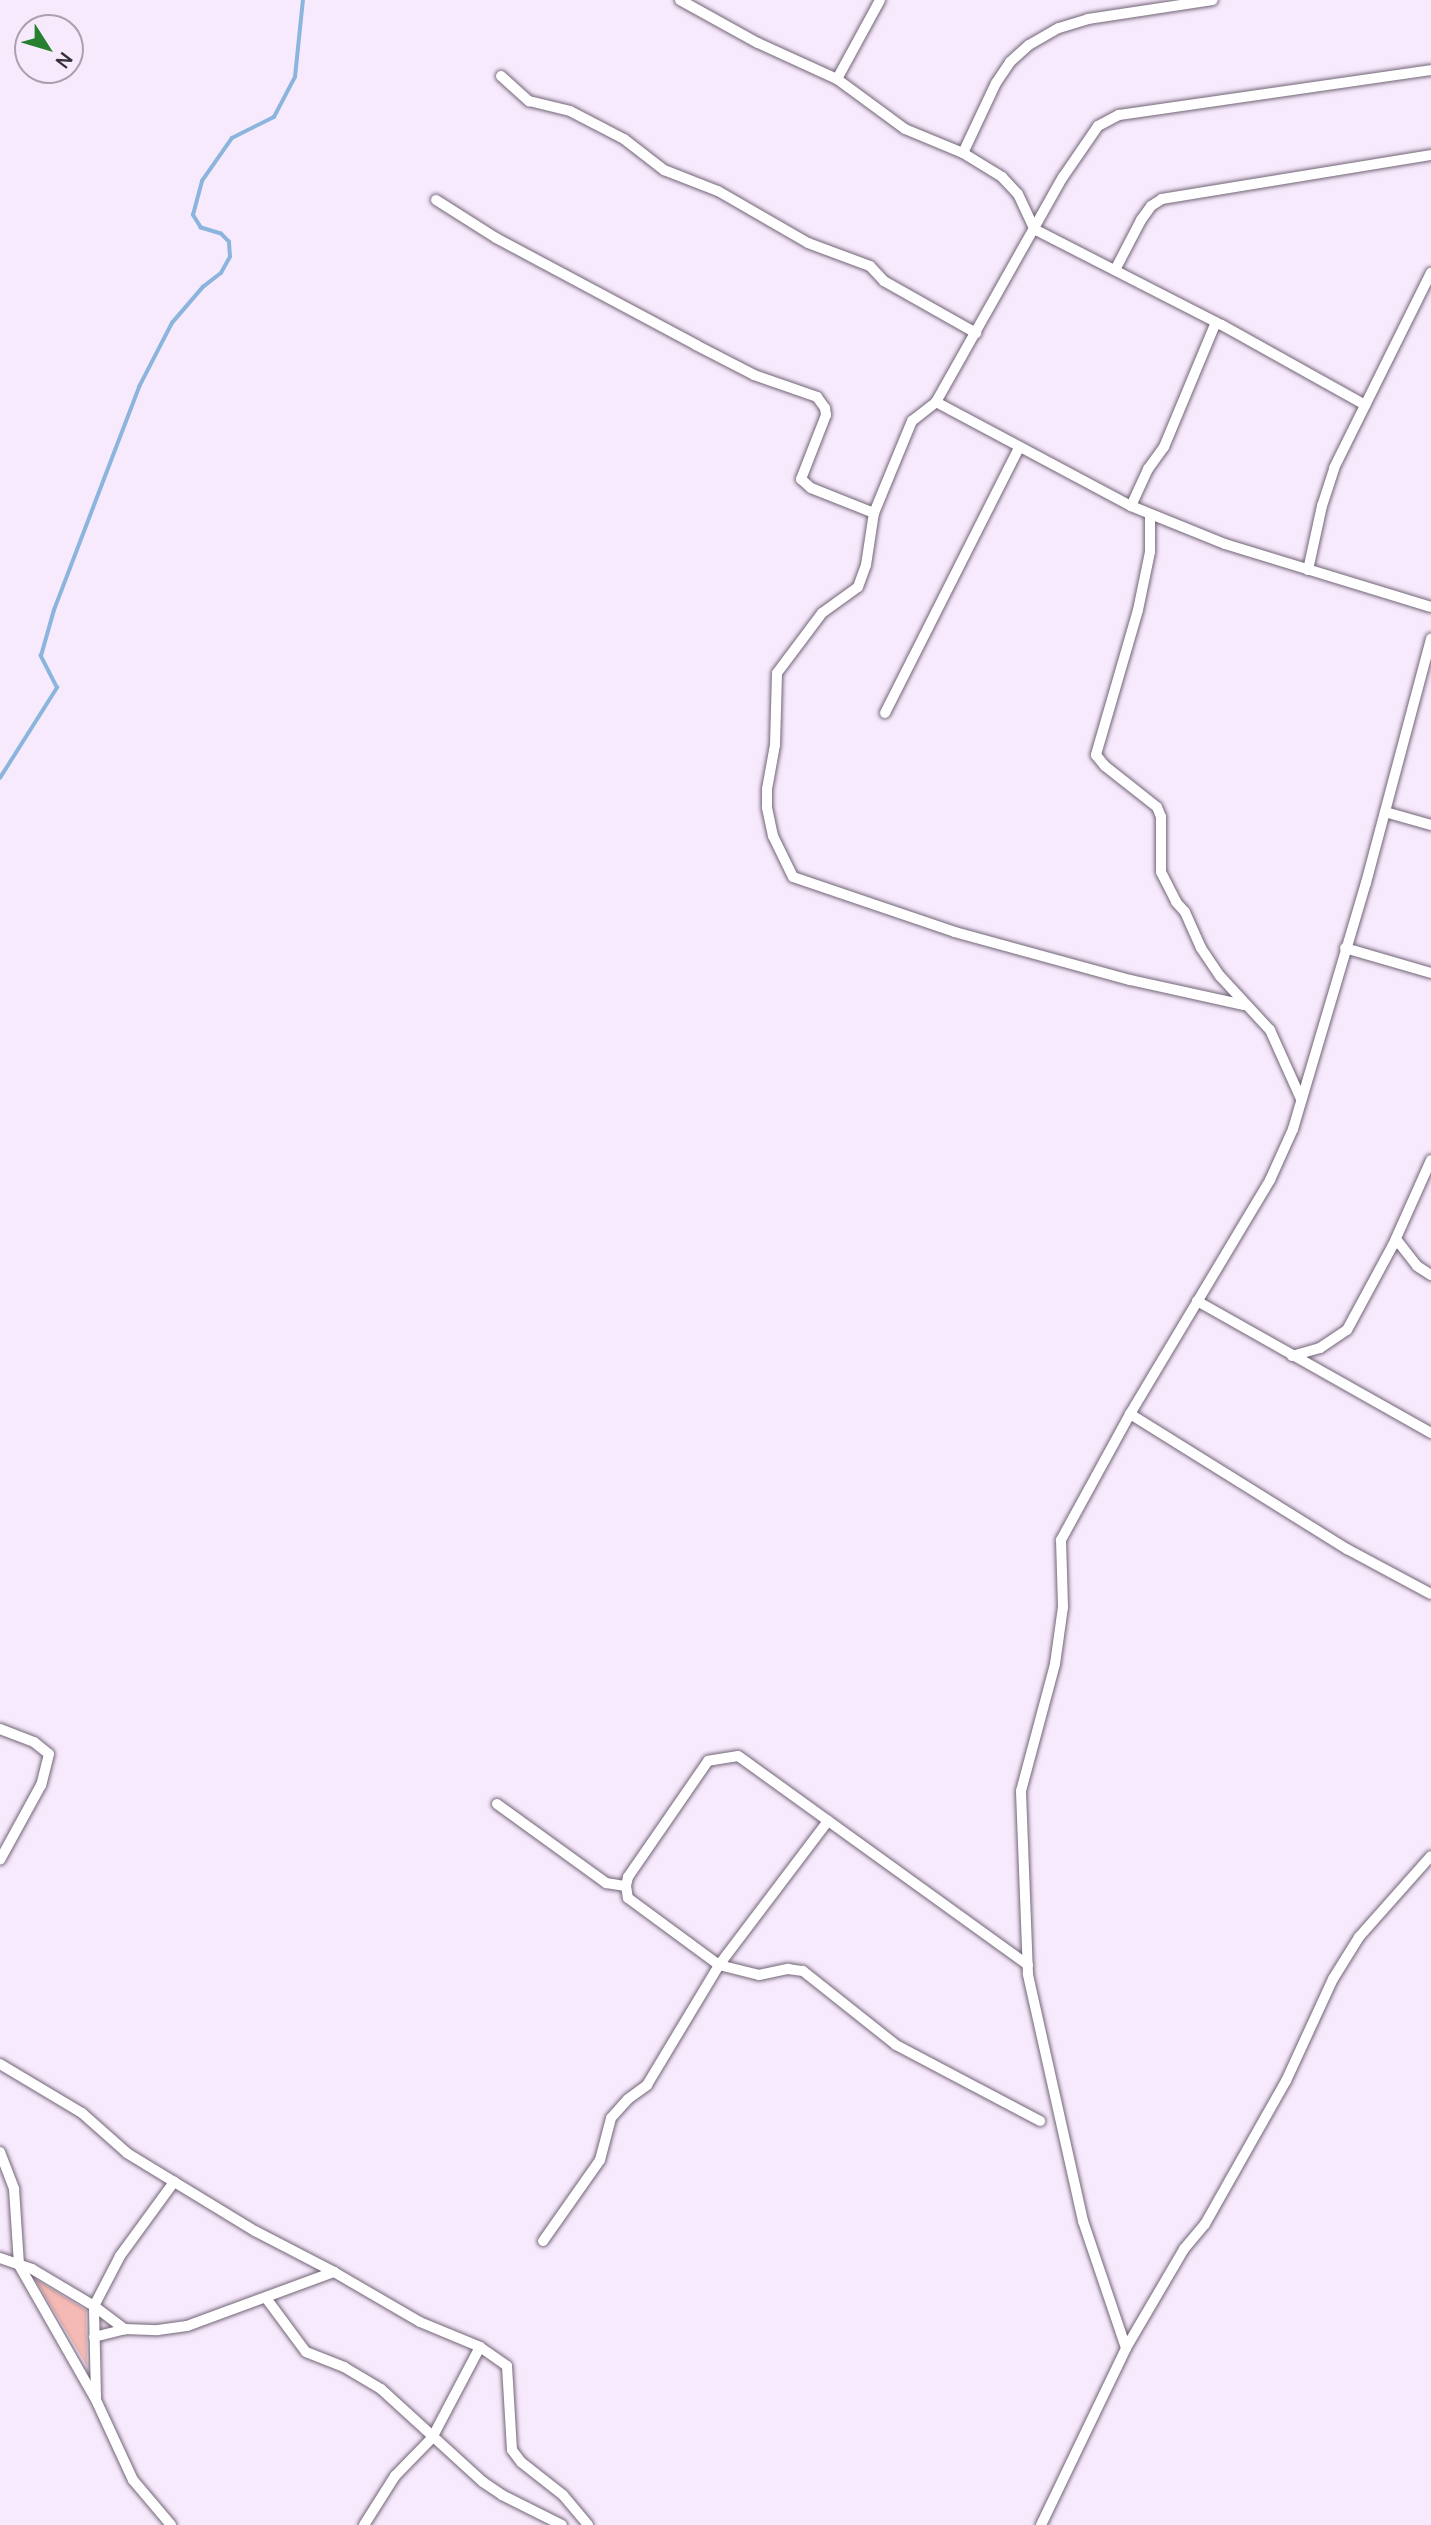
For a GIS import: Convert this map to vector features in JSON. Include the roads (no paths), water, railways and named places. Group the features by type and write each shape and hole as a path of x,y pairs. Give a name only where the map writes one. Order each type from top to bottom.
{"street":[{"path":"680,0 758,43 837,79 905,129 963,153 1012,186 1034,229 1216,322 1365,405"},
{"path":"837,79 880,0"},
{"path":"963,153 996,83 1010,62 1029,45 1059,28 1088,19 1213,0"},
{"path":"1244,1005 1130,980 955,932 793,877 773,836 767,807 766,789 775,745 777,673 822,613 858,587 866,565 874,513 912,421 936,402 1084,142 1098,127 1119,115 1431,70"},
{"path":"501,76 529,101 570,111 624,139 664,170 727,195 808,243 870,266 884,281 976,333"},
{"path":"1115,270 1150,206 1162,199 1431,155"},
{"path":"436,200 496,238 754,375 817,397 825,408 826,415 801,479 811,488 874,513"},
{"path":"1308,570 1322,506 1334,468 1431,273"},
{"path":"1131,506 1147,468 1164,447 1216,322"},
{"path":"936,402 1019,448 1150,514 1225,544 1431,607"},
{"path":"885,713 1019,448"},
{"path":"1150,514 1150,552 1138,610 1096,755 1105,766 1157,807 1161,817 1161,872 1176,902 1185,912 1201,948 1244,1005 1270,1030 1301,1099"},
{"path":"1126,2348 1083,2221 1028,1965 1021,1791 1055,1664 1063,1607 1061,1540 1130,1415 1270,1180 1293,1129 1385,812 1431,639"},
{"path":"1385,812 1431,825"},
{"path":"1345,948 1431,973"},
{"path":"1292,1356 1320,1348 1348,1330 1396,1239 1431,1160"},
{"path":"1396,1239 1417,1266 1431,1275"},
{"path":"1197,1301 1431,1433"},
{"path":"1130,1415 1347,1549 1431,1594"},
{"path":"0,1728 34,1742 49,1754 41,1785 0,1860"},
{"path":"1028,1965 868,1847 738,1756 708,1761 628,1877 626,1886 628,1898 719,1965 759,1975 796,1968 803,1971 895,2045 1040,2121"},
{"path":"497,1804 606,1883 626,1886"},
{"path":"542,2241 600,2160 611,2118 647,2085 719,1965 828,1821"},
{"path":"1041,2525 1126,2348 1184,2249 1205,2224 1286,2081 1316,2012 1359,1937 1431,1856"},
{"path":"0,2064 82,2113 127,2153 255,2231 334,2272 420,2322 480,2347 507,2366 512,2450 521,2462 563,2495 587,2525"},
{"path":"0,2152 14,2189 19,2265 96,2400 133,2480 171,2525"},
{"path":"96,2400 94,2306 120,2256 174,2182"},
{"path":"0,2258 19,2265 94,2306 125,2329"},
{"path":"94,2337 125,2329 158,2330 187,2326 334,2272"},
{"path":"266,2298 306,2352 344,2367 381,2389 432,2438 502,2495 562,2525"},
{"path":"364,2525 395,2476 432,2438 480,2347"}],"waterway":[{"path":"0,778 57,688 41,656 54,610 139,387 172,323 203,287 221,273 230,257 229,242 221,234 201,228 193,215 202,181 232,138 274,117 295,77 303,0"}]}
